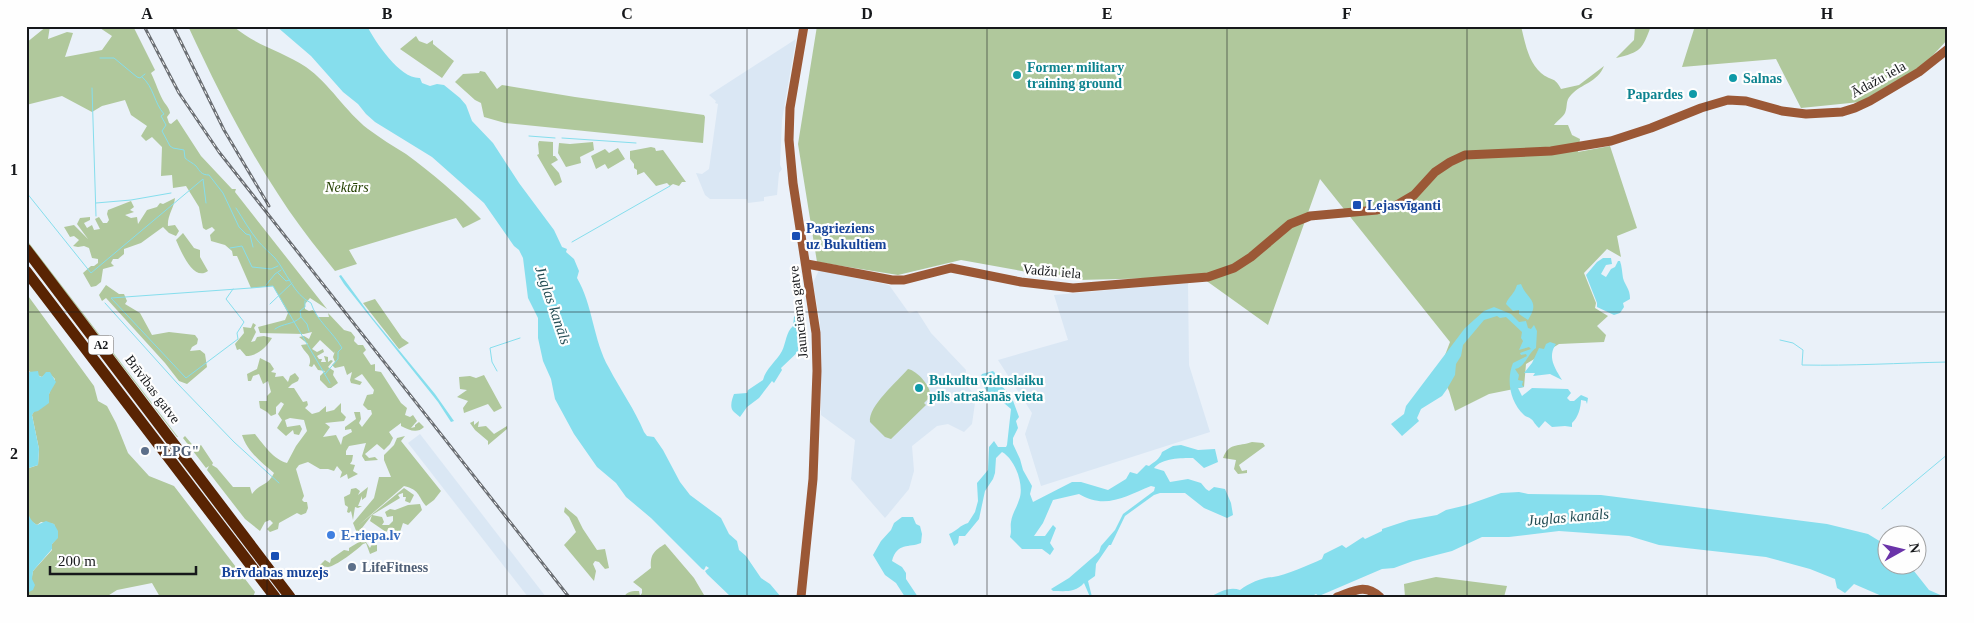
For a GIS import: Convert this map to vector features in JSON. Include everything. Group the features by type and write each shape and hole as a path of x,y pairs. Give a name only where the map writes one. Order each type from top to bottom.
{"highway":[{"name":"Brīvības gatve","path":"26,249 290,597"},
{"name":"Brīvības gatve","path":"26,271 275,597"}],"street":[{"name":"Jaunciema gatve","path":"801,597 813,479 818,372 816,333 807,264 793,183 789,140 790,108 804,26"},
{"name":"Ādažu iela","path":"1310,216 1377,210 1397,205 1414,194 1435,172 1465,155 1551,151 1584,146 1652,128 1728,100 1746,101 1782,111 1806,114 1829,114 1855,108 1919,72 1948,49"},
{"name":"Vadžu iela","path":"807,264 892,280 904,280 951,268 1021,282 1073,288 1189,279 1215,276 1234,268 1252,257 1290,224 1310,216"},
{"path":"1337,597 1359,589 1372,590 1380,597"}],"shaded area":[{"path":"796,39 782,120 780,165 782,169 779,173 777,195 764,197 764,201 748,203 747,199 710,199 705,195 696,173 702,174 709,169 718,104 709,95"},
{"path":"819,270 889,285 909,313 917,311 931,333 966,370 965,384 976,396 972,424 964,432 948,424 937,426 912,446 914,471 909,489 885,518 851,479 855,440 821,415 820,322 813,283"},
{"path":"1188,283 1189,365 1210,432 1041,486 1025,434 1032,413 998,360 1068,340 1054,295"},
{"path":"420,434 546,597 528,597 408,443"}],"green space":[{"path":"47,26 50,26 48,39 67,32 73,33 65,57 102,50 112,36 97,26 133,26 155,70 151,73 169,110 170,113 167,117 169,123 171,124 177,119 201,156 232,189 236,189 235,192 327,309 310,298 305,304 305,309 313,310 318,317 329,317 328,313 344,330 351,332 355,337 354,341 358,345 363,345 366,350 363,353 371,365 375,364 375,371 381,372 401,403 407,408 405,415 410,417 413,415 417,421 411,428 415,427 419,422 424,427 413,431 401,426 401,423 389,432 393,438 384,450 377,444 365,454 369,458 375,457 378,460 365,461 362,456 366,443 349,446 346,455 353,455 350,464 355,465 353,471 358,474 348,479 347,474 340,478 342,472 337,466 334,471 320,469 308,462 299,465 296,469 304,496 302,500 307,502 308,508 306,513 301,515 297,513 279,523 278,529 270,532 267,529 273,523 270,520 265,522 260,531 245,519 207,470 209,466 206,468 183,438 185,436 196,449 201,445 213,463 212,465 217,468 233,487 250,487 252,494 269,481 274,473 251,451 242,435 255,434 273,455 287,463 307,431 304,420 290,418 285,420 287,427 300,425 302,429 299,435 294,434 293,430 286,436 277,428 282,420 278,414 284,404 281,402 276,407 276,414 271,416 260,408 259,401 267,401 267,396 271,392 268,381 263,384 259,374 253,376 251,381 248,381 247,374 257,369 260,358 270,363 274,369 271,372 276,373 275,377 283,376 288,382 290,376 295,373 299,378 298,381 288,388 294,388 303,402 307,401 308,405 305,408 312,414 319,412 326,406 326,412 334,410 341,403 341,412 346,417 344,421 325,423 330,427 323,437 336,435 341,445 343,437 352,432 351,429 345,430 345,427 356,419 354,412 360,412 361,419 359,423 362,427 372,414 371,410 368,410 363,405 367,395 373,394 374,390 362,374 354,379 362,382 360,385 351,383 352,372 347,375 344,366 335,368 332,365 335,362 333,357 335,351 334,353 320,340 312,349 317,352 323,349 324,352 317,356 319,359 322,359 321,362 326,362 324,356 328,357 328,362 333,361 328,367 334,371 333,375 338,383 328,388 320,380 320,376 325,371 318,370 314,364 312,367 309,366 310,359 301,345 308,344 299,337 304,336 309,339 312,332 304,334 260,333 258,327 285,320 288,313 273,286 251,288 237,256 233,256 232,251 225,245 211,241 210,235 215,230 212,227 206,230 203,228 199,207 186,186 173,188 172,175 161,176 162,147 152,137 146,141 141,136 147,126 131,115 125,100 102,106 92,112 62,96 26,105 26,43"},
{"name":"Nektārs","path":"188,26 233,26 251,39 306,67 322,81 360,122 426,169 481,219 463,228 456,218 349,250 357,264 335,271 298,224 253,154"},
{"path":"817,26 1521,26 1533,63 1541,73 1557,82 1561,89 1579,85 1604,66 1597,76 1571,95 1568,99 1565,113 1554,125 1568,125 1572,135 1580,139 1578,152 1610,146 1637,228 1617,236 1621,257 1607,249 1584,273 1596,303 1595,308 1608,316 1597,326 1606,335 1604,342 1559,344 1526,364 1524,387 1489,394 1455,411 1449,391 1439,371 1450,342 1320,179 1268,325 1201,277 1078,280 1071,272 1060,278 961,260 898,275 817,262 798,144"},
{"path":"1635,26 1651,26 1643,45 1636,52 1616,58 1634,40"},
{"path":"1695,26 1948,26 1948,39 1924,65 1860,102 1801,108 1776,59 1682,67"},
{"path":"416,36 419,41 427,44 433,40 433,44 454,61 442,78 400,49"},
{"path":"480,71 485,72 497,89 502,85 704,115 703,143 505,123 484,117 481,103 455,82 463,74 479,73"},
{"path":"539,141 553,142 553,156 558,160 551,164 559,173 562,182 555,186 537,155 539,154"},
{"path":"593,142 594,150 580,157 581,163 566,167 558,153 559,143"},
{"path":"618,148 625,159 608,169 605,164 596,169 591,156 605,149 609,153"},
{"path":"655,148 656,151 663,150 686,182 682,182 679,186 673,184 670,186 667,183 656,186 644,172 637,175 637,170 630,159 630,151"},
{"path":"175,198 168,226 175,225 179,231 176,236 169,233 163,227 141,243 124,249 124,254 118,259 113,259 111,263 114,266 103,269 101,282 91,287 83,273 98,263 98,259 92,258 89,248 73,246 79,240 74,236 70,237 64,227 74,225 88,239 77,224 80,218 90,217 90,220 84,223 87,228 92,225 94,230 100,229 95,219 99,217 103,223 107,223 109,220 108,210 131,201 134,207 130,210 134,212 125,215 131,218 137,217 138,224 147,210"},
{"path":"183,233 194,248 200,250 200,257 208,271 203,273 197,272 188,264 176,240"},
{"path":"26,239 178,437 26,241"},
{"path":"106,285 119,294 124,294 127,301 125,304 140,313 152,335 169,332 195,335 198,339 197,344 190,351 200,350 205,354 207,367 187,384 179,381 106,298 102,301 99,295"},
{"path":"26,293 94,386 98,401 107,406 128,453 149,476 174,486 255,592 253,597 160,597 152,583 117,590 106,597 26,597 26,591 29,592 33,571 52,550 52,544 58,537 54,524 41,522 37,525 31,521 27,506 26,469 38,465 39,449 32,415 34,411 49,402 49,394 55,379 48,372 42,377 26,370"},
{"path":"375,299 402,338 409,343 399,349 363,303"},
{"path":"253,323 256,325 254,328 256,332 251,342 255,341 257,337 272,338 261,351 254,355 246,356 240,349 237,350 235,344 244,333 243,327 251,328"},
{"path":"908,369 912,370 923,380 931,396 924,403 926,405 891,439 885,437 870,422 871,416 884,394"},
{"path":"484,375 502,408 494,412 488,404 464,413 463,408 468,401 457,397 467,390 460,389 459,377 470,376 476,378"},
{"path":"474,421 474,425 479,421 478,427 486,426 494,434 507,426 507,429 488,445 488,441 470,423"},
{"path":"405,436 401,441 441,491 426,506 416,491 404,486 359,525 404,488 414,495 410,503 405,501 406,497 403,497 403,493 398,495 400,498 372,515 359,530 359,538 353,523 374,498 379,477 391,477 384,460 384,455 394,445 397,438"},
{"path":"1252,442 1263,443 1265,446 1239,465 1242,471 1247,470 1247,473 1238,474 1234,469 1236,460 1223,458 1225,453 1231,447"},
{"path":"368,487 366,497 362,500 362,496 358,506 362,506 355,507 353,520 351,511 347,512 348,507 345,505 344,497 350,494 351,489 356,488 360,491 358,495"},
{"path":"420,504 422,510 408,525 403,523 400,532 389,529 386,532 370,521 372,515 382,517 384,522 382,525 389,525 393,521 393,516 387,517 385,512 390,509 395,510 408,505"},
{"path":"565,507 577,517 597,550 605,549 609,568 605,569 599,562 595,561 593,564 596,571 594,581 564,545 576,532 569,517 564,512"},
{"path":"359,542 366,542 370,548 373,542 377,545 377,551 370,554 366,543 336,564 328,567 320,565 325,560 330,563 331,559 344,550 349,551 349,548"},
{"path":"665,544 694,578 704,595 624,597 628,592 635,591 639,591 640,596 642,589 633,582 651,568 651,559 654,553"},
{"path":"1436,577 1507,586 1504,597 1405,597 1404,584"}],"water":[{"name":"Juglas kanāls","path":"276,26 367,26 389,59 405,73 412,77 420,78 422,83 430,86 444,85 460,98 466,105 472,121 493,143 519,183 554,230 562,247 567,249 566,252 574,259 579,271 577,278 604,357 644,432 647,436 654,437 680,482 690,495 721,518 729,534 737,541 739,550 746,556 761,578 770,584 781,597 731,597 707,574 705,571 709,568 706,566 704,570 702,569 651,518 626,497 616,483 597,467 574,434 555,399 551,379 543,361 538,338 538,318 528,298 523,258 519,250 514,246 484,203 432,157 375,122 358,104 343,92 311,56"},
{"path":"1603,258 1611,258 1612,264 1606,265 1601,274 1606,277 1618,261 1620,261 1623,278 1630,295 1630,299 1623,303 1624,307 1620,313 1614,315 1597,307 1586,275"},
{"path":"341,275 371,316 435,394 454,421 451,422 438,402 344,284 339,276"},
{"path":"1521,284 1533,304 1532,313 1528,320 1519,314 1519,310 1513,311 1506,304 1517,285"},
{"path":"1494,307 1511,314 1519,322 1526,321 1528,328 1531,329 1534,325 1537,331 1536,348 1521,366 1515,369 1519,375 1518,380 1523,381 1522,385 1524,387 1518,388 1522,396 1532,388 1568,389 1571,393 1567,398 1570,401 1574,401 1581,395 1588,398 1587,404 1586,401 1581,400 1579,412 1572,423 1572,427 1552,427 1545,421 1539,428 1519,410 1511,391 1511,370 1513,363 1527,356 1520,353 1531,349 1529,347 1519,350 1523,341 1521,338 1522,332 1506,317 1500,318 1497,316 1484,320 1463,345 1461,356 1456,364 1455,375 1447,389 1442,396 1421,409 1417,418 1419,421 1402,436 1391,424 1404,414 1406,406 1465,328 1484,311"},
{"path":"798,312 801,317 801,349 781,368 782,370 774,383 772,381 759,398 747,407 740,417 732,408 731,403 734,394 747,393 748,390 763,380 766,372 780,355 787,334 793,326 794,317"},
{"path":"1550,342 1556,344 1553,349 1552,358 1562,380 1550,374 1533,376 1535,373 1524,373 1532,363 1539,348 1544,349 1546,344"},
{"path":"26,370 29,372 38,371 39,376 42,377 46,372 50,372 56,382 49,394 49,403 32,415 39,449 38,465 26,469"},
{"path":"993,371 998,376 996,379 1012,398 1019,417 1016,421 1018,428 1013,438 1013,444 1023,470 1032,486 1030,494 1033,502 1072,482 1081,482 1108,490 1126,479 1130,472 1137,474 1146,465 1149,466 1162,452 1173,446 1181,445 1198,450 1215,449 1218,462 1204,468 1193,458 1177,459 1167,460 1154,468 1164,471 1170,482 1188,479 1201,483 1209,491 1214,487 1225,489 1231,503 1233,515 1227,518 1204,508 1185,493 1160,493 1154,495 1125,516 1111,545 1109,545 1096,564 1095,576 1088,581 1092,597 1090,597 1084,583 1073,590 1053,591 1051,589 1069,578 1099,552 1101,546 1115,530 1123,514 1154,491 1155,487 1151,486 1115,500 1098,501 1079,494 1053,500 1043,523 1034,536 1045,536 1053,525 1056,528 1050,543 1054,549 1050,555 1042,549 1022,549 1010,537 1012,519 1021,494 1020,481 1011,460 1002,452 996,458 995,473 985,491 979,519 965,536 959,536 958,543 954,546 949,534 968,523 975,512 978,501 977,483 988,470 989,447 994,441 998,447 1006,447 1007,445 1011,409 998,398 994,401 979,379 982,374"},
{"name":"Juglas kanāls","path":"1501,493 1601,495 1827,524 1868,534 1876,539 1876,576 1918,576 1929,590 1945,597 1884,597 1854,584 1845,593 1837,588 1835,579 1810,569 1766,557 1659,545 1629,536 1559,531 1509,537 1482,537 1452,551 1394,568 1382,569 1319,596 1316,594 1310,597 1210,597 1228,589 1240,590 1264,578 1298,570 1322,559 1324,554 1342,545 1346,548 1363,537 1365,539 1382,531 1382,529 1409,520 1437,515 1446,510"},
{"path":"26,499 28,514 34,523 37,525 46,521 54,524 58,531 58,538 52,544 52,549 33,571 32,579 35,585 33,590 29,592 26,591"},
{"path":"902,517 913,517 916,524 920,526 922,534 921,543 900,548 892,561 902,567 906,573 906,579 918,597 905,597 896,583 885,575 873,555 894,523"}],"waterway":[{"path":"100,58 114,58 137,77 140,78 145,74"},
{"path":"142,77 149,85 164,114 161,116 166,125 162,131 170,146 184,150 185,158 202,173 209,175 223,193 239,227 246,234 250,235 253,247"},
{"path":"92,88 96,216"},
{"path":"529,136 555,138"},
{"path":"562,138 636,143"},
{"path":"26,192 91,273 203,179 206,203"},
{"path":"572,242 670,186"},
{"path":"96,203 131,200 171,193"},
{"path":"236,208 258,241 279,263 295,289 311,303 317,315 342,348 338,352 338,359 325,374"},
{"path":"230,248 242,246 252,267 271,269 278,266"},
{"path":"266,285 281,270"},
{"path":"278,273 286,281 290,280"},
{"path":"270,304 292,283"},
{"path":"233,289 226,299 244,322 237,333 238,339 186,378 111,298 273,286 330,383"},
{"path":"275,329 301,317 300,311 305,307 305,301"},
{"path":"105,303 177,383 234,442 279,483"},
{"path":"301,317 307,324 309,331"},
{"path":"497,371 492,362 490,348 520,338"},
{"path":"1780,340 1793,343 1803,350 1802,365 1948,362"},
{"path":"1882,509 1948,454"}],"railway":[{"path":"144,26 179,93 219,152 569,597"},
{"path":"173,26 224,130 269,206"}],"place":[{"name":"Former military training ground","path":"1017,75"},
{"name":"Salnas","path":"1733,78"},
{"name":"Papardes","path":"1693,94"},
{"name":"Lejasvīganti","path":"1357,205"},
{"name":"Pagrieziens uz Bukultiem","path":"796,236"},
{"name":"Bukultu viduslaiku pils atrašanās vieta","path":"919,388"},
{"name":"\"LPG\"","path":"145,451"},
{"name":"E-riepa.lv","path":"331,535"},
{"name":"Brīvdabas muzejs","path":"275,556"},
{"name":"LifeFitness","path":"352,567"}]}
